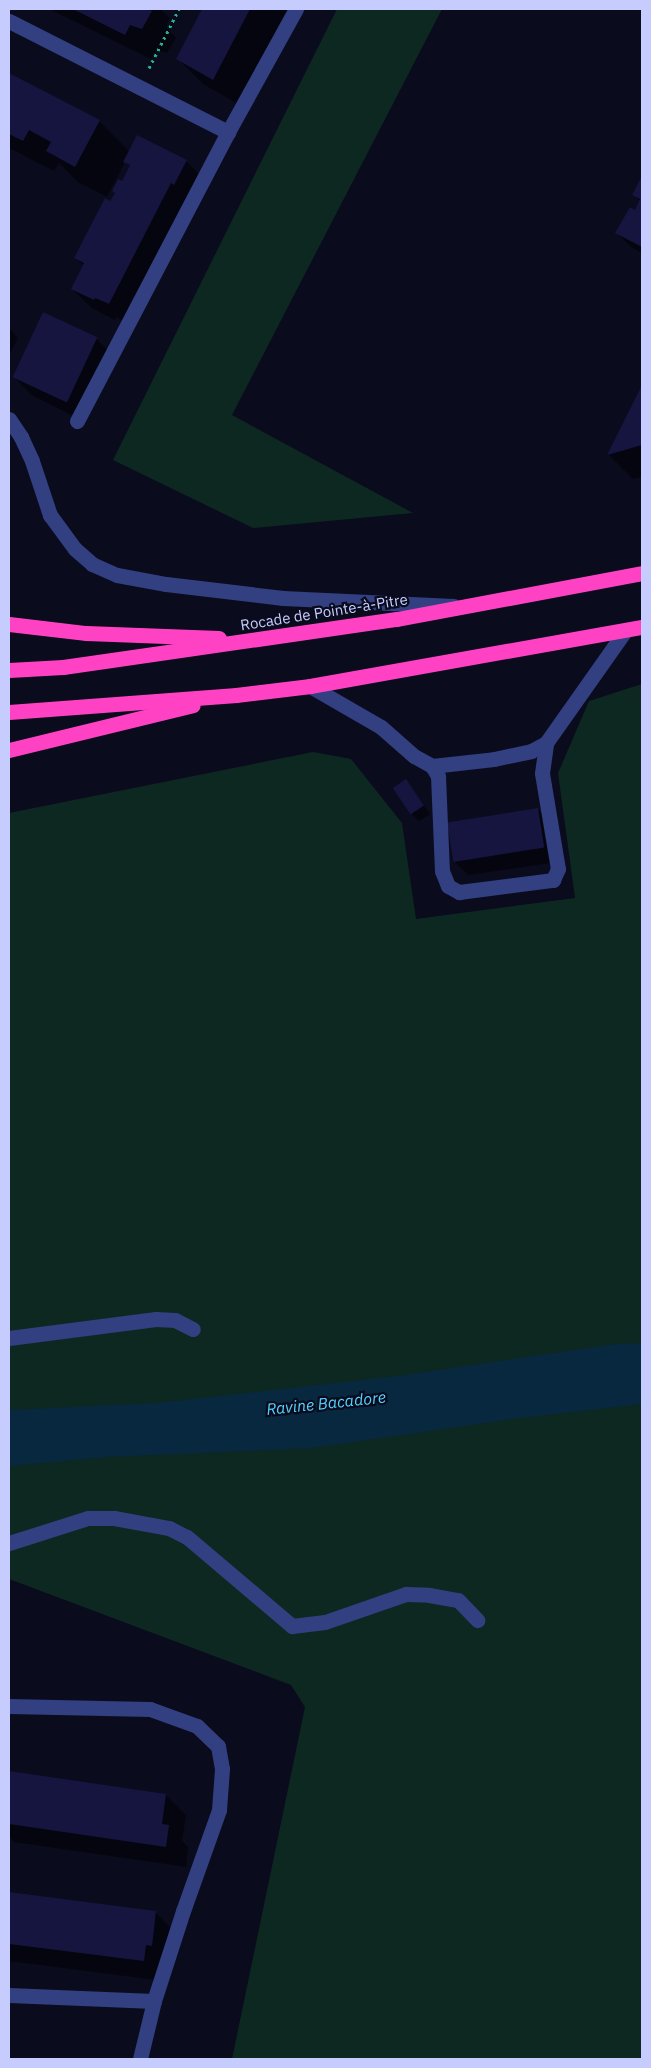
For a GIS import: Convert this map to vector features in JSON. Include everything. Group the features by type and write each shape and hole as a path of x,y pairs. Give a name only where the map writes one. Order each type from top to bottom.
{"highway":[{"name":"Rocade de Pointe-à-Pitre","path":"9,670 63,666 258,640 468,606 642,573"},
{"path":"9,624 86,633 258,640"},
{"path":"9,712 236,694 310,686 642,627"},
{"path":"9,750 236,694"}],"street":[{"path":"77,421 228,132 296,9"},
{"path":"9,21 228,132"},
{"path":"9,419 21,437 32,461 50,515 75,549 92,564 117,575 166,584 283,598 468,606"},
{"path":"310,686 381,727 414,756 432,766 438,776 442,871 448,886 459,892 553,880 558,870 542,773 546,743 578,695 625,631"},
{"path":"432,766 503,757 531,751 546,743"},
{"path":"9,1338 156,1319 174,1320 193,1329"},
{"path":"9,1543 88,1518 114,1518 169,1528 187,1536 292,1626 325,1622 406,1594 430,1595 458,1600 477,1620"},
{"path":"9,1706 150,1709 197,1726 218,1746 222,1770 218,1810 154,2002 140,2059"},
{"path":"9,1995 154,2002"}],"path":[{"path":"140,87 179,9"}],"green space":[{"path":"337,9 442,9 232,415 413,513 253,528 113,460"},
{"path":"642,684 642,2059 232,2059 305,1707 291,1685 9,1579 9,813 313,752 351,759 402,823 416,919 575,898 558,773 589,701"}],"water":[{"name":"Ravine Bacadore","path":"642,1343 642,1404 519,1418 312,1448 106,1457 9,1466 9,1410 157,1403 398,1376 616,1344"}],"building":[{"path":"73,9 147,9 152,11 142,29 130,25 125,35"},
{"path":"202,9 250,9 213,80 176,59"},
{"path":"9,73 100,120 75,167 46,151 51,142 29,130 23,141 9,134"},
{"path":"137,135 187,160 174,185 171,183 109,304 95,298 94,300 71,289 84,263 74,258 105,198 110,201 115,193 112,191 118,179 122,181 130,165 123,162"},
{"path":"642,176 642,247 615,233 630,207 635,210 640,199 632,195"},
{"path":"43,312 97,337 67,403 13,377"},
{"path":"642,385 642,445 607,455"},
{"path":"406,779 424,806 411,814 393,788"},
{"path":"538,808 544,848 453,862 447,822"},
{"path":"9,1771 166,1794 162,1824 169,1825 166,1847 9,1824"},
{"path":"9,1892 156,1911 152,1946 146,1945 144,1961 9,1944"}]}
